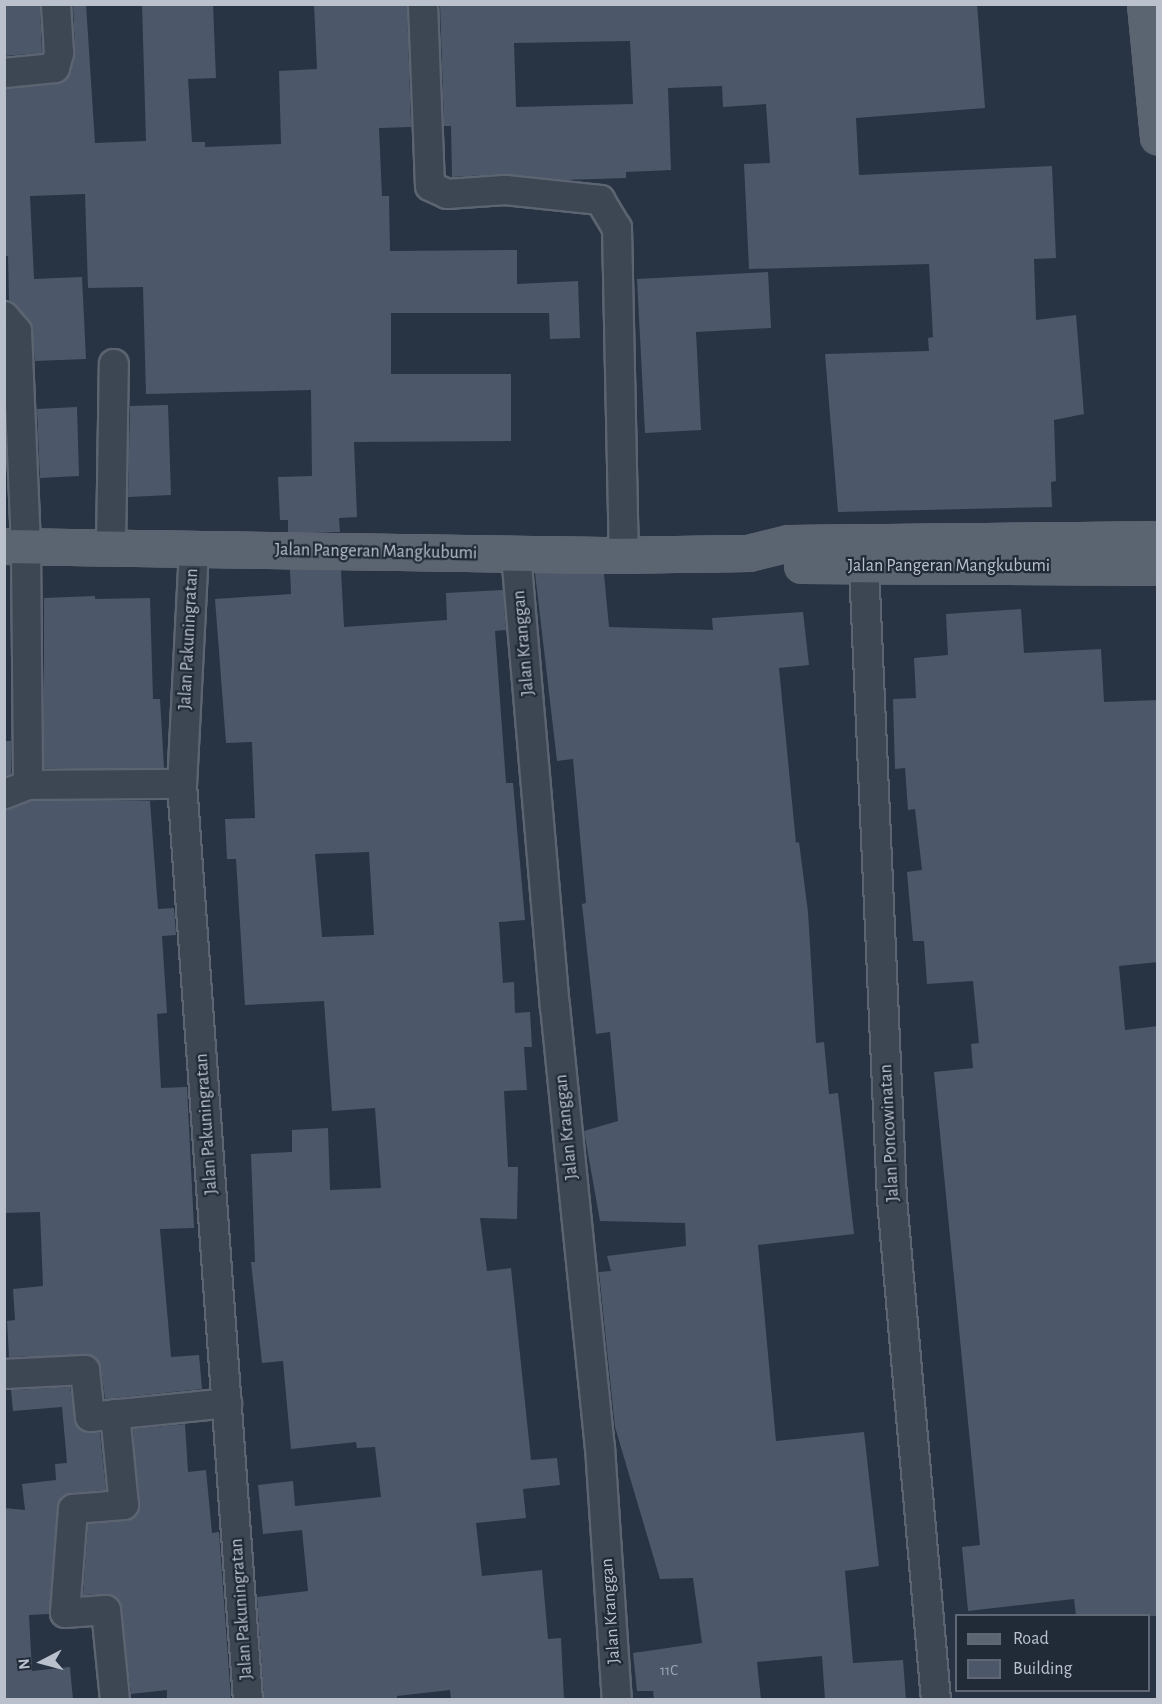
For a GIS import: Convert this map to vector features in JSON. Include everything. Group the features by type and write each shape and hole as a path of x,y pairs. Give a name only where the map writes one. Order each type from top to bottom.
{"main road":[{"path":"1145,4 1157,129"},
{"name":"Jalan Pangeran Mangkubumi","path":"15,546 516,554 748,553 789,543 1155,551"},
{"name":"Jalan Pangeran Mangkubumi","path":"748,553 791,565 864,566 1155,551"}],"street":[{"path":"4,73 55,69 59,53 56,4"},
{"path":"423,4 430,186 447,194 505,189 600,200 617,228 624,553"},
{"path":"4,316 17,332 16,789 182,784"},
{"path":"111,546 114,364"},
{"name":"Jalan Pakuningratan","path":"194,549 182,784 248,1700"},
{"name":"Jalan Kranggan","path":"516,554 555,1006 600,1447 617,1700"},
{"name":"Jalan Poncowinatan","path":"864,566 892,1199 936,1700"},
{"path":"4,1374 85,1370 88,1416 227,1403"},
{"path":"115,1414 124,1505 73,1509 65,1613 106,1610 115,1700"}],"building":[{"path":"4,4 40,4 42,53 4,56"},
{"path":"73,4 86,4 95,143 146,141 142,4 213,4 216,78 188,79 192,142 205,142 205,147 281,144 279,71 317,69 314,4 407,4 411,127 379,128 382,196 389,196 390,251 517,250 517,284 578,281 580,338 550,339 549,313 391,313 391,374 511,374 511,441 354,442 357,517 339,518 340,532 288,532 288,520 280,520 278,477 312,476 311,390 146,394 143,287 88,288 85,194 30,196 34,279 82,277 86,359 35,361 30,321 9,300 8,256 4,256 4,89 66,80 75,52"},
{"path":"440,4 977,4 985,108 856,118 859,175 1052,166 1056,258 1034,259 1036,320 1076,315 1084,414 1054,420 1056,481 1051,482 1052,507 838,512 825,354 929,351 928,338 933,337 929,264 749,269 744,164 770,163 766,104 723,107 722,86 668,88 671,170 626,172 626,178 564,180 504,174 452,177 451,126 444,126","holes":["630,41 633,104 516,107 514,43"]},
{"path":"768,272 771,328 696,332 701,430 645,433 637,279"},
{"path":"168,405 171,495 128,497 130,406"},
{"path":"77,407 79,476 40,478 37,409"},
{"path":"290,569 341,570 344,627 447,620 446,593 503,590 506,630 495,631 506,783 513,783 525,920 499,922 503,983 514,982 515,1013 530,1012 532,1047 524,1047 527,1090 504,1091 508,1167 518,1167 517,1219 480,1218 487,1271 511,1268 531,1460 557,1458 560,1485 523,1489 526,1518 476,1523 482,1576 542,1570 548,1639 561,1638 564,1700 451,1700 450,1690 397,1696 397,1700 264,1700 257,1597 308,1591 302,1530 263,1534 258,1485 293,1481 295,1506 381,1497 375,1447 357,1448 356,1442 291,1449 283,1361 262,1363 251,1262 255,1262 251,1154 292,1152 292,1130 328,1128 330,1190 381,1188 375,1108 332,1111 324,1001 245,1005 236,859 227,859 225,819 255,818 252,742 226,743 215,599 291,594","holes":["369,852 374,935 322,937 315,854"]},
{"path":"535,573 604,574 609,627 713,630 712,618 803,612 809,665 779,668 796,843 799,842 808,912 816,1043 824,1042 829,1094 838,1093 854,1234 758,1245 776,1441 864,1432 879,1566 845,1571 853,1663 903,1660 906,1700 825,1700 822,1656 757,1662 761,1700 654,1700 653,1691 637,1691 633,1653 702,1643 693,1578 660,1579 615,1427 599,1272 611,1271 607,1256 686,1246 685,1223 600,1221 584,1131 618,1121 610,1032 596,1034 582,904 586,903 573,759 557,761"},
{"path":"95,596 95,599 150,598 153,699 160,699 164,768 44,768 44,598"},
{"path":"1021,609 1024,653 1101,649 1104,702 1158,700 1158,962 1119,966 1125,1030 1158,1026 1158,1616 1150,1616 1150,1614 1076,1614 1074,1599 968,1611 962,1547 980,1545 934,1072 973,1068 971,1044 979,1043 973,981 927,984 924,941 913,941 907,872 922,870 915,809 908,810 905,768 895,769 893,699 916,698 914,658 948,655 946,614"},
{"path":"4,741 11,741 11,774 4,776"},
{"path":"31,801 150,801 158,909 174,908 176,935 162,936 167,1013 157,1014 161,1088 187,1087 194,1228 160,1229 171,1357 199,1355 202,1389 105,1399 101,1368 92,1355 9,1357 7,1321 15,1320 13,1289 43,1286 40,1212 4,1213 4,810"},
{"path":"70,1387 76,1426 84,1432 100,1433 106,1490 71,1493 59,1501 49,1614 29,1615 32,1671 70,1667 73,1700 4,1700 4,1508 25,1510 22,1484 56,1480 55,1464 67,1463 62,1407 13,1411 11,1390"},
{"path":"185,1424 188,1472 206,1470 212,1533 219,1532 231,1700 167,1700 167,1690 131,1694 120,1601 105,1594 83,1595 88,1524 126,1521 139,1511 133,1429"}]}
